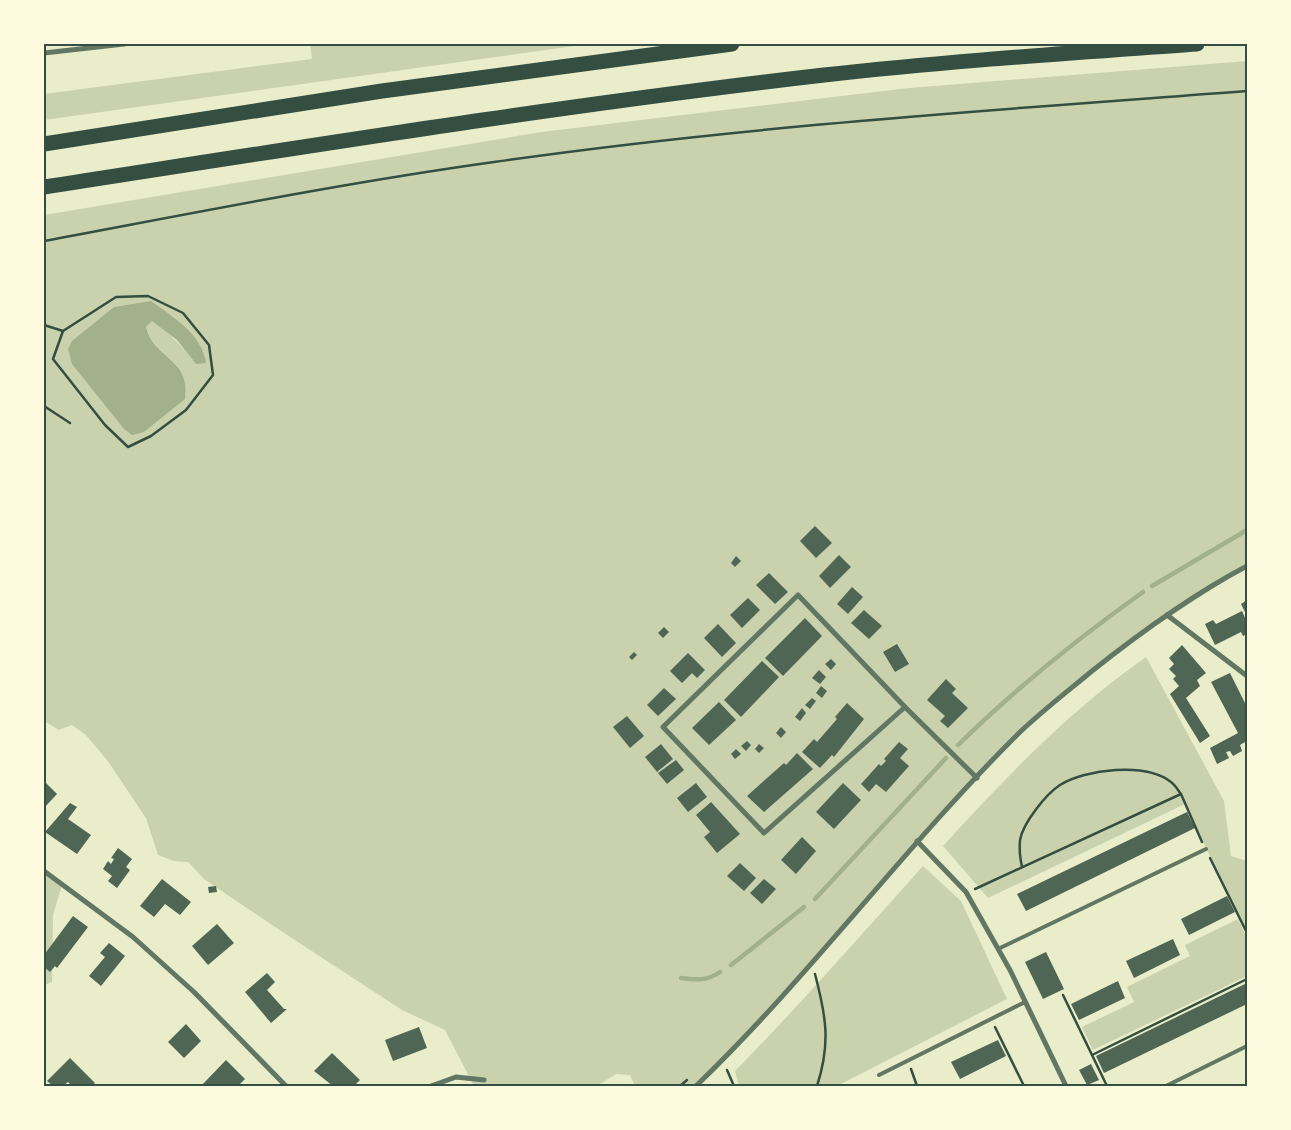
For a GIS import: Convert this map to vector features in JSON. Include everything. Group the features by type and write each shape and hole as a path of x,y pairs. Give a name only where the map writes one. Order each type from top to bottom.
{"highway":[{"path":"44,144 382,92 732,44"},
{"path":"44,187 389,133 824,75 1000,58 1197,44"}],"street":[{"path":"44,53 124,44"},
{"path":"696,1086 722,1062 918,841 1020,732 1065,693 1167,615 1247,566"},
{"path":"904,707 764,833 662,727 798,595 904,707 977,778"},
{"path":"1167,615 1247,676"},
{"path":"918,841 966,892 998,949 1066,1086"},
{"path":"44,871 133,938 194,992 286,1086"},
{"path":"431,1086 456,1078 484,1080"}],"lane":[{"path":"998,949 1206,849"},
{"path":"879,1075 1025,1002"},
{"path":"1166,1086 1247,1046"}],"path":[{"path":"44,241 248,203 503,160 729,133 1247,91"},
{"path":"148,296 183,313 209,345 213,375 186,410 151,436 128,447 105,425 53,359 62,332 116,297 148,296"},
{"path":"44,325 62,332"},
{"path":"44,406 70,423"},
{"path":"1022,867 1019,850 1020,838 1030,819 1046,797 1061,784 1086,775 1112,770 1139,771 1159,775 1172,782 1181,794 1247,933"},
{"path":"966,892 1181,794"},
{"path":"812,962 824,1010 826,1044 817,1086"},
{"path":"1092,1054 1247,979"},
{"path":"1064,995 1107,1086"},
{"path":"991,1019 1024,1086"},
{"path":"908,1059 917,1086"},
{"path":"722,1062 734,1086"}],"shaded area":[{"path":"310,44 589,44 44,120 44,94 312,59"},
{"path":"1247,61 1247,566 1118,651 1020,732 917,841 812,962 696,1086 635,1086 630,1075 616,1074 597,1086 474,1086 445,1030 402,1010 275,927 204,879 188,862 174,861 158,855 146,818 107,760 86,735 72,725 59,730 44,721 44,215 541,132 909,88","holes":["151,301 196,364 176,340 152,320 146,327 150,338 178,366 183,375 185,385 184,399 144,432 72,341"]},
{"path":"151,301 177,320 193,335 199,343 206,363 196,364 177,340 152,321 146,327 150,338 177,366 183,375 185,399 144,432 132,435 124,429 72,364 68,349 72,341 114,307"},
{"path":"1146,657 1224,801 1231,856 1247,861 1247,933 1185,804 988,898 943,846 1039,746 1091,700"},
{"path":"923,866 961,901 1007,999 837,1086 739,1086 735,1071 807,995"},
{"path":"44,870 62,885 53,915 52,982 44,985"},
{"path":"1238,919 1247,938 1247,976 1093,1050 1082,1027 1134,1002 1127,987 1190,956 1185,945"}],"building":[{"path":"815,526 832,543 816,558 800,541"},
{"path":"839,555 851,567 830,588 819,576"},
{"path":"736,556 741,561 735,567 731,563"},
{"path":"769,573 788,592 775,604 756,585"},
{"path":"852,587 863,597 848,614 837,604"},
{"path":"748,598 760,610 742,628 730,615"},
{"path":"1247,600 1247,616 1241,604"},
{"path":"864,610 882,626 869,639 851,623"},
{"path":"1242,611 1247,622 1247,634 1243,636 1241,632 1215,645 1205,624 1213,620 1216,624"},
{"path":"805,618 822,636 783,676 765,658"},
{"path":"718,624 736,643 722,657 704,638"},
{"path":"664,627 669,632 663,638 658,633"},
{"path":"897,644 909,664 895,672 883,652"},
{"path":"1182,645 1206,673 1197,680 1200,686 1186,698 1210,736 1200,743 1170,694 1179,686 1173,679 1176,676 1169,669 1174,664 1169,658"},
{"path":"634,652 637,655 632,660 629,657"},
{"path":"688,653 705,670 697,678 692,673 682,683 670,671"},
{"path":"831,659 836,664 831,670 825,664"},
{"path":"762,661 779,677 741,717 724,700"},
{"path":"819,670 826,677 820,684 812,678"},
{"path":"1230,673 1247,707 1247,741 1240,745 1242,751 1233,756 1230,751 1226,752 1229,758 1217,764 1210,748 1238,733 1211,682"},
{"path":"946,679 956,689 952,693 968,708 948,728 940,721 945,716 927,700"},
{"path":"821,686 827,691 822,698 816,693"},
{"path":"664,688 676,699 658,716 647,705"},
{"path":"812,698 816,701 810,709 805,705"},
{"path":"719,702 736,720 709,745 692,728"},
{"path":"847,703 864,719 834,757 832,755 820,768 802,752 814,739 817,742 837,719 835,717"},
{"path":"802,708 806,713 800,721 795,717"},
{"path":"627,716 644,736 630,748 613,727"},
{"path":"781,727 786,732 781,738 776,733"},
{"path":"747,741 751,745 746,751 741,746"},
{"path":"899,742 908,749 900,758 909,766 886,792 876,784 869,792 861,784 879,764 881,766 886,761 884,759"},
{"path":"661,744 673,759 657,772 645,757"},
{"path":"759,744 764,748 759,753 755,749"},
{"path":"736,749 741,754 735,759 731,754"},
{"path":"797,753 813,769 764,812 747,796 784,763 786,765"},
{"path":"676,760 684,770 667,784 658,773"},
{"path":"44,781 57,794 44,808"},
{"path":"696,783 707,797 688,812 677,798"},
{"path":"843,783 861,800 834,829 816,812"},
{"path":"711,802 740,834 717,853 704,837 710,832 696,815"},
{"path":"70,803 77,807 68,819 91,835 77,854 45,832"},
{"path":"1187,812 1195,828 1026,911 1017,894"},
{"path":"802,837 816,851 796,874 781,860"},
{"path":"118,848 132,859 126,867 130,870 117,888 108,881 112,876 103,869 108,861 111,864 114,859 111,858"},
{"path":"740,863 756,878 744,891 727,876"},
{"path":"162,879 191,902 180,915 165,904 154,917 140,906"},
{"path":"764,879 776,889 762,904 750,893"},
{"path":"216,886 217,892 209,893 208,887"},
{"path":"1227,896 1235,912 1189,935 1181,919"},
{"path":"73,916 88,927 57,968 55,966 50,972 44,967 44,955"},
{"path":"217,924 234,943 208,965 192,946"},
{"path":"1173,939 1180,955 1134,978 1126,961"},
{"path":"109,943 125,956 101,986 89,976 105,957 100,953"},
{"path":"1046,952 1064,989 1043,999 1025,962"},
{"path":"267,973 275,982 267,990 284,1009 287,1009 271,1023 245,992"},
{"path":"1118,981 1125,998 1079,1020 1071,1004"},
{"path":"1247,983 1247,1004 1104,1073 1096,1056"},
{"path":"186,1024 201,1041 184,1058 168,1042"},
{"path":"419,1027 427,1048 393,1061 385,1040"},
{"path":"998,1040 1006,1056 960,1079 951,1062"},
{"path":"332,1053 360,1080 354,1086 333,1086 314,1071"},
{"path":"70,1058 95,1083 92,1086 72,1086 68,1082 63,1086 53,1086 47,1081"},
{"path":"226,1060 245,1079 238,1086 201,1086"},
{"path":"1091,1064 1099,1080 1087,1085 1079,1070"}],"waterway":[{"path":"1152,586 1247,530"},
{"path":"958,745 1048,665 1143,592"},
{"path":"815,899 946,758"},
{"path":"731,965 804,907"},
{"path":"681,978 701,979 711,977 720,972"}]}
